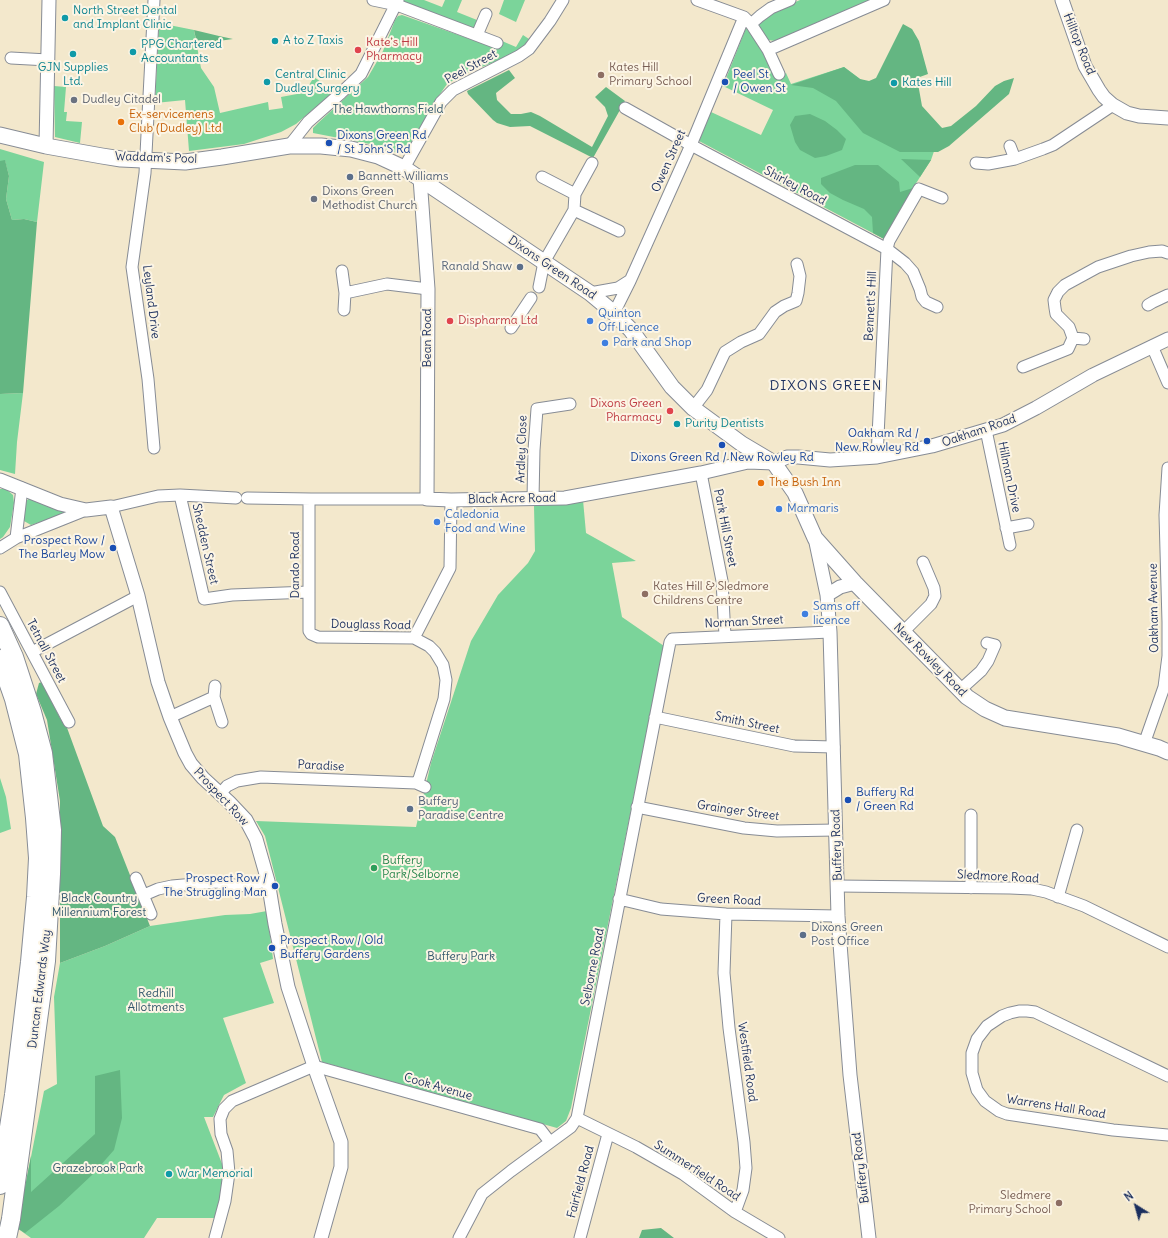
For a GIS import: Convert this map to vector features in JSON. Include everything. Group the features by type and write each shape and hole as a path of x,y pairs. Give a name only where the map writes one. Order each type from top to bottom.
{"highway":[{"name":"Duncan Edwards Way","path":"0,626 14,657 32,712 43,753 52,830 46,961 5,1222 7,1238"},
{"name":"Duncan Edwards Way","path":"0,659 14,699 28,754 38,858 29,970 14,1095 0,1185"}],"main road":[{"name":"Waddam's Pool","path":"0,135 46,146 121,159 185,162 289,146"},
{"name":"Dixons Green Road","path":"289,146 321,146 350,149 378,156 404,168 420,178 590,293 614,312 631,330 672,387 694,408 742,444 774,463"},
{"name":"Buffery Road","path":"774,463 795,493 815,538"},
{"name":"New Rowley Road","path":"815,538 856,583 960,690 967,697 985,709 1005,718 1118,736 1168,752"}],"street":[{"path":"46,146 48,0"},
{"name":"Leyland Drive","path":"154,0 145,173 132,267 148,379 154,448"},
{"path":"373,0 398,2 497,43"},
{"name":"Peel Street","path":"404,168 441,102 453,90 519,56 529,49 550,21 563,0"},
{"path":"697,0 747,21 768,50 779,74"},
{"path":"747,21 760,16 771,8 790,0"},
{"path":"768,50 884,0"},
{"name":"Hilltop Road","path":"1062,0 1085,66 1098,90 1113,105 1127,113 1139,116 1168,118"},
{"path":"289,146 308,122 342,93 361,74 398,2"},
{"path":"478,35 486,14"},
{"name":"Owen Street","path":"614,312 630,281 747,21"},
{"path":"11,58 48,60"},
{"path":"976,163 988,164 1015,159 1053,145 1113,105"},
{"name":"Shirley Road","path":"625,108 691,145 887,249 905,263 913,272 922,297 926,302 937,307"},
{"path":"1010,146 1015,159"},
{"path":"539,287 544,262 574,210 575,194 592,163"},
{"path":"542,177 575,194"},
{"name":"Bean Road","path":"420,178 428,290 427,499"},
{"name":"Bennett's Hill","path":"877,457 887,249 889,241 919,189 942,198"},
{"path":"574,210 619,231"},
{"path":"1023,367 1068,349 1079,338 1056,314 1054,300 1058,292 1065,285 1098,267 1131,256 1149,252 1168,252"},
{"path":"694,408 707,390 725,352 740,342 759,334 775,312 796,301 800,276 797,264"},
{"path":"342,271 345,293 344,310"},
{"path":"590,293 618,288 630,281"},
{"path":"345,293 386,284 428,290"},
{"path":"1148,305 1168,295"},
{"path":"511,328 532,298"},
{"name":"Oakham Road","path":"774,463 787,457 830,460 877,457 932,446 1003,425 1093,375 1168,339"},
{"path":"1152,346 1168,383"},
{"name":"Ardley Close","path":"533,499 537,409 570,404"},
{"name":"Hillman Drive","path":"986,430 1010,545"},
{"name":"Black Acre Road","path":"0,480 60,504 86,510 111,507 158,496 180,495 309,499 451,500 565,498 701,473 748,462 774,463"},
{"name":"Oakham Avenue","path":"1144,744 1164,687 1168,656 1167,524 1165,515 1168,468"},
{"name":"Park Hill Street","path":"701,473 722,582 725,636"},
{"name":"Black Acre Road","path":"0,484 18,487"},
{"path":"16,538 18,487"},
{"name":"Shedden Street","path":"180,495 204,599 240,594 309,592"},
{"name":"Dando Road","path":"309,499 309,631"},
{"path":"414,638 450,568 451,500"},
{"name":"Prospect Row","path":"111,507 138,596 158,682 170,717 191,764 203,778 246,820 256,839 268,881 288,986 341,1142 341,1167 321,1238"},
{"path":"0,548 16,538 86,510"},
{"name":"Hillman Drive","path":"1006,528 1028,524"},
{"name":"Buffery Road","path":"815,538 827,595 830,632 838,916 850,1075 869,1238"},
{"path":"903,632 931,604 935,596 934,588 923,562"},
{"path":"827,595 840,587 856,583"},
{"name":"Tetnall Street","path":"0,592 69,722"},
{"path":"32,652 138,596"},
{"name":"Douglass Road","path":"309,631 318,637 414,638 429,646 435,652 443,665 446,680 444,699 419,779 420,785"},
{"name":"Norman Street","path":"668,652 672,639 830,632"},
{"path":"960,690 981,670 988,661 996,645"},
{"name":"Selborne Road","path":"577,1118 668,652"},
{"path":"170,717 215,692 222,722"},
{"name":"Smith Street","path":"655,717 794,746 834,747"},
{"name":"Paradise","path":"220,794 227,786 237,781 261,777 420,785"},
{"name":"Grainger Street","path":"637,807 744,828 777,831 836,830"},
{"path":"971,815 971,888"},
{"path":"1058,897 1077,830"},
{"path":"136,878 151,914"},
{"path":"144,895 158,889 172,886 216,882 239,886 268,881"},
{"name":"Sledmore Road","path":"838,886 1032,889 1046,892 1084,906 1168,947"},
{"name":"Green Road","path":"619,899 661,909 726,914 838,916"},
{"name":"Westfield Road","path":"726,914 724,973 746,1168 743,1190 735,1212"},
{"name":"Warrens Hall Road","path":"1168,1076 1035,1012 1027,1011 1006,1014 987,1026 977,1039 972,1053 972,1073 977,1090 986,1101 999,1111 1007,1114 1113,1130 1168,1134"},
{"path":"215,1238 225,1201 229,1173 227,1152 221,1134 220,1119 224,1108 232,1101 314,1066"},
{"name":"Cook Avenue","path":"314,1066 540,1129 550,1142"},
{"path":"459,1238 482,1194 571,1127 577,1118"},
{"name":"Summerfield Road","path":"577,1118 636,1147 683,1174 735,1212 780,1238"},
{"name":"Fairfield Road","path":"580,1238 608,1134"},
{"path":"5,1222 17,1238"}],"green space":[{"path":"404,0 424,0 442,7 445,0 462,0 457,12 477,20 475,27 472,28 403,3"},
{"path":"504,0 525,0 516,22 499,14"},
{"path":"800,0 873,0 775,41 768,40 760,32 759,25 765,17 772,12"},
{"name":"The Hawthorns Field","path":"402,15 498,49 502,41 516,47 523,35 529,39 519,52 462,75 447,84 436,100 411,148 397,153 370,144 313,133 313,128 368,77 383,51 395,20 398,16"},
{"path":"159,23 194,30 201,68 214,87 220,113 268,102 269,110 283,108 281,97 313,91 309,85 314,77 332,93 296,124 281,132 244,144 189,151 185,100 155,103"},
{"path":"903,24 912,29 919,41 928,74 917,78 922,106 942,128 951,126 976,106 995,86 1014,78 1009,94 949,146 938,152 900,152 863,133 836,101 813,88 791,85 844,67 860,79 869,81 876,78"},
{"path":"746,28 760,46 776,77 786,73 791,84 844,67 860,79 942,128 931,160 884,239 699,141 711,112 761,135 773,110 723,86"},
{"path":"194,30 219,36 233,39 197,44"},
{"path":"509,70 515,78 496,93 497,100 511,114 531,112 592,147 608,116 605,107 595,97 606,87 625,101 593,158 530,126 510,127 497,123 468,94 467,91"},
{"path":"54,86 66,87 64,112 67,112 66,121 82,122 80,143 55,137"},
{"path":"810,114 825,121 846,139 842,150 826,156 815,158 800,150 795,142 790,125 795,116"},
{"path":"0,149 44,162 37,222 24,219 12,220 6,199 9,176 5,161 0,161"},
{"path":"901,159 931,160 920,177"},
{"path":"5,160 9,176 6,199 12,220 24,219 37,222 23,393 0,394 0,161"},
{"path":"855,165 878,165 899,182 900,192 913,188 884,239 873,233 872,217 864,209 830,193 821,184 821,178"},
{"path":"23,393 15,474 0,470 0,394"},
{"path":"0,489 6,489 13,495 14,503 10,527 0,539"},
{"path":"30,498 66,510 64,513 55,517 31,525 24,521 22,514 26,501"},
{"name":"Buffery Park","path":"583,500 586,533 636,561 612,563 622,617 664,646 571,1108 566,1121 557,1128 322,1062 265,836 256,821 416,827 431,763 471,641 498,595 528,563 535,551 534,506"},
{"name":"Black Country Millennium Forest","path":"42,682 60,718 66,725 103,826 115,837 150,926 105,946 60,963 60,801 47,720 36,694 39,683"},
{"path":"0,778 6,797 11,829 0,833"},
{"path":"267,911 273,959 260,963 274,1003 223,1018 246,1083 224,1095 213,1117 204,1117 224,1169 217,1218 157,1218 144,1238 31,1238 17,1228 44,1091 57,1084 54,997 60,963 105,946 150,926 225,915 250,914"},
{"path":"120,1070 122,1118 114,1150 92,1175 59,1206 25,1233 17,1228 31,1156 31,1192 95,1134 95,1076"},
{"path":"661,1228 674,1238 639,1238 642,1230"}],"place":[{"name":"North Street Dental and Implant Clinic","path":"65,18"},
{"name":"A to Z Taxis","path":"275,41"},
{"name":"Kate's Hill Pharmacy","path":"358,50"},
{"name":"PPG Chartered Accountants","path":"133,52"},
{"name":"GJN Supplies Ltd.","path":"73,54"},
{"name":"Kates Hill Primary School","path":"601,75"},
{"name":"Central Clinic Dudley Surgery","path":"267,82"},
{"name":"Peel St / Owen St","path":"725,82"},
{"name":"Kates Hill","path":"894,83"},
{"name":"Dudley Citadel","path":"74,100"},
{"name":"Ex-servicemens Club (Dudley) Ltd","path":"121,122"},
{"name":"Dixons Green Rd / St John'S Rd","path":"329,143"},
{"name":"Bannett Williams","path":"350,177"},
{"name":"Dixons Green Methodist Church","path":"314,199"},
{"name":"Ranald Shaw","path":"520,267"},
{"name":"Dispharma Ltd","path":"450,321"},
{"name":"Quinton Off Licence","path":"590,321"},
{"name":"Park and Shop","path":"605,343"},
{"name":"Dixons Green Pharmacy","path":"670,411"},
{"name":"Purity Dentists","path":"677,424"},
{"name":"Oakham Rd / New Rowley Rd","path":"927,441"},
{"name":"Dixons Green Rd / New Rowley Rd","path":"722,445"},
{"name":"The Bush Inn","path":"761,483"},
{"name":"Marmaris","path":"779,509"},
{"name":"Caledonia Food and Wine","path":"437,522"},
{"name":"Prospect Row / The Barley Mow","path":"113,548"},
{"name":"Kates Hill & Sledmore Childrens Centre","path":"645,594"},
{"name":"Sams off licence","path":"805,614"},
{"name":"Buffery Rd / Green Rd","path":"848,800"},
{"name":"Buffery Paradise Centre","path":"410,809"},
{"name":"Buffery Park/Selborne","path":"374,868"},
{"name":"Prospect Row / The Struggling Man","path":"275,886"},
{"name":"Dixons Green Post Office","path":"803,935"},
{"name":"Prospect Row / Old Buffery Gardens","path":"272,948"},
{"name":"War Memorial","path":"169,1174"},
{"name":"Sledmere Primary School","path":"1059,1203"}],"district":[{"name":"DIXONS GREEN","path":"826,386"}],"park label":[{"name":"Redhill Allotments","path":"156,1001"},
{"name":"Grazebrook Park","path":"98,1169"}]}
